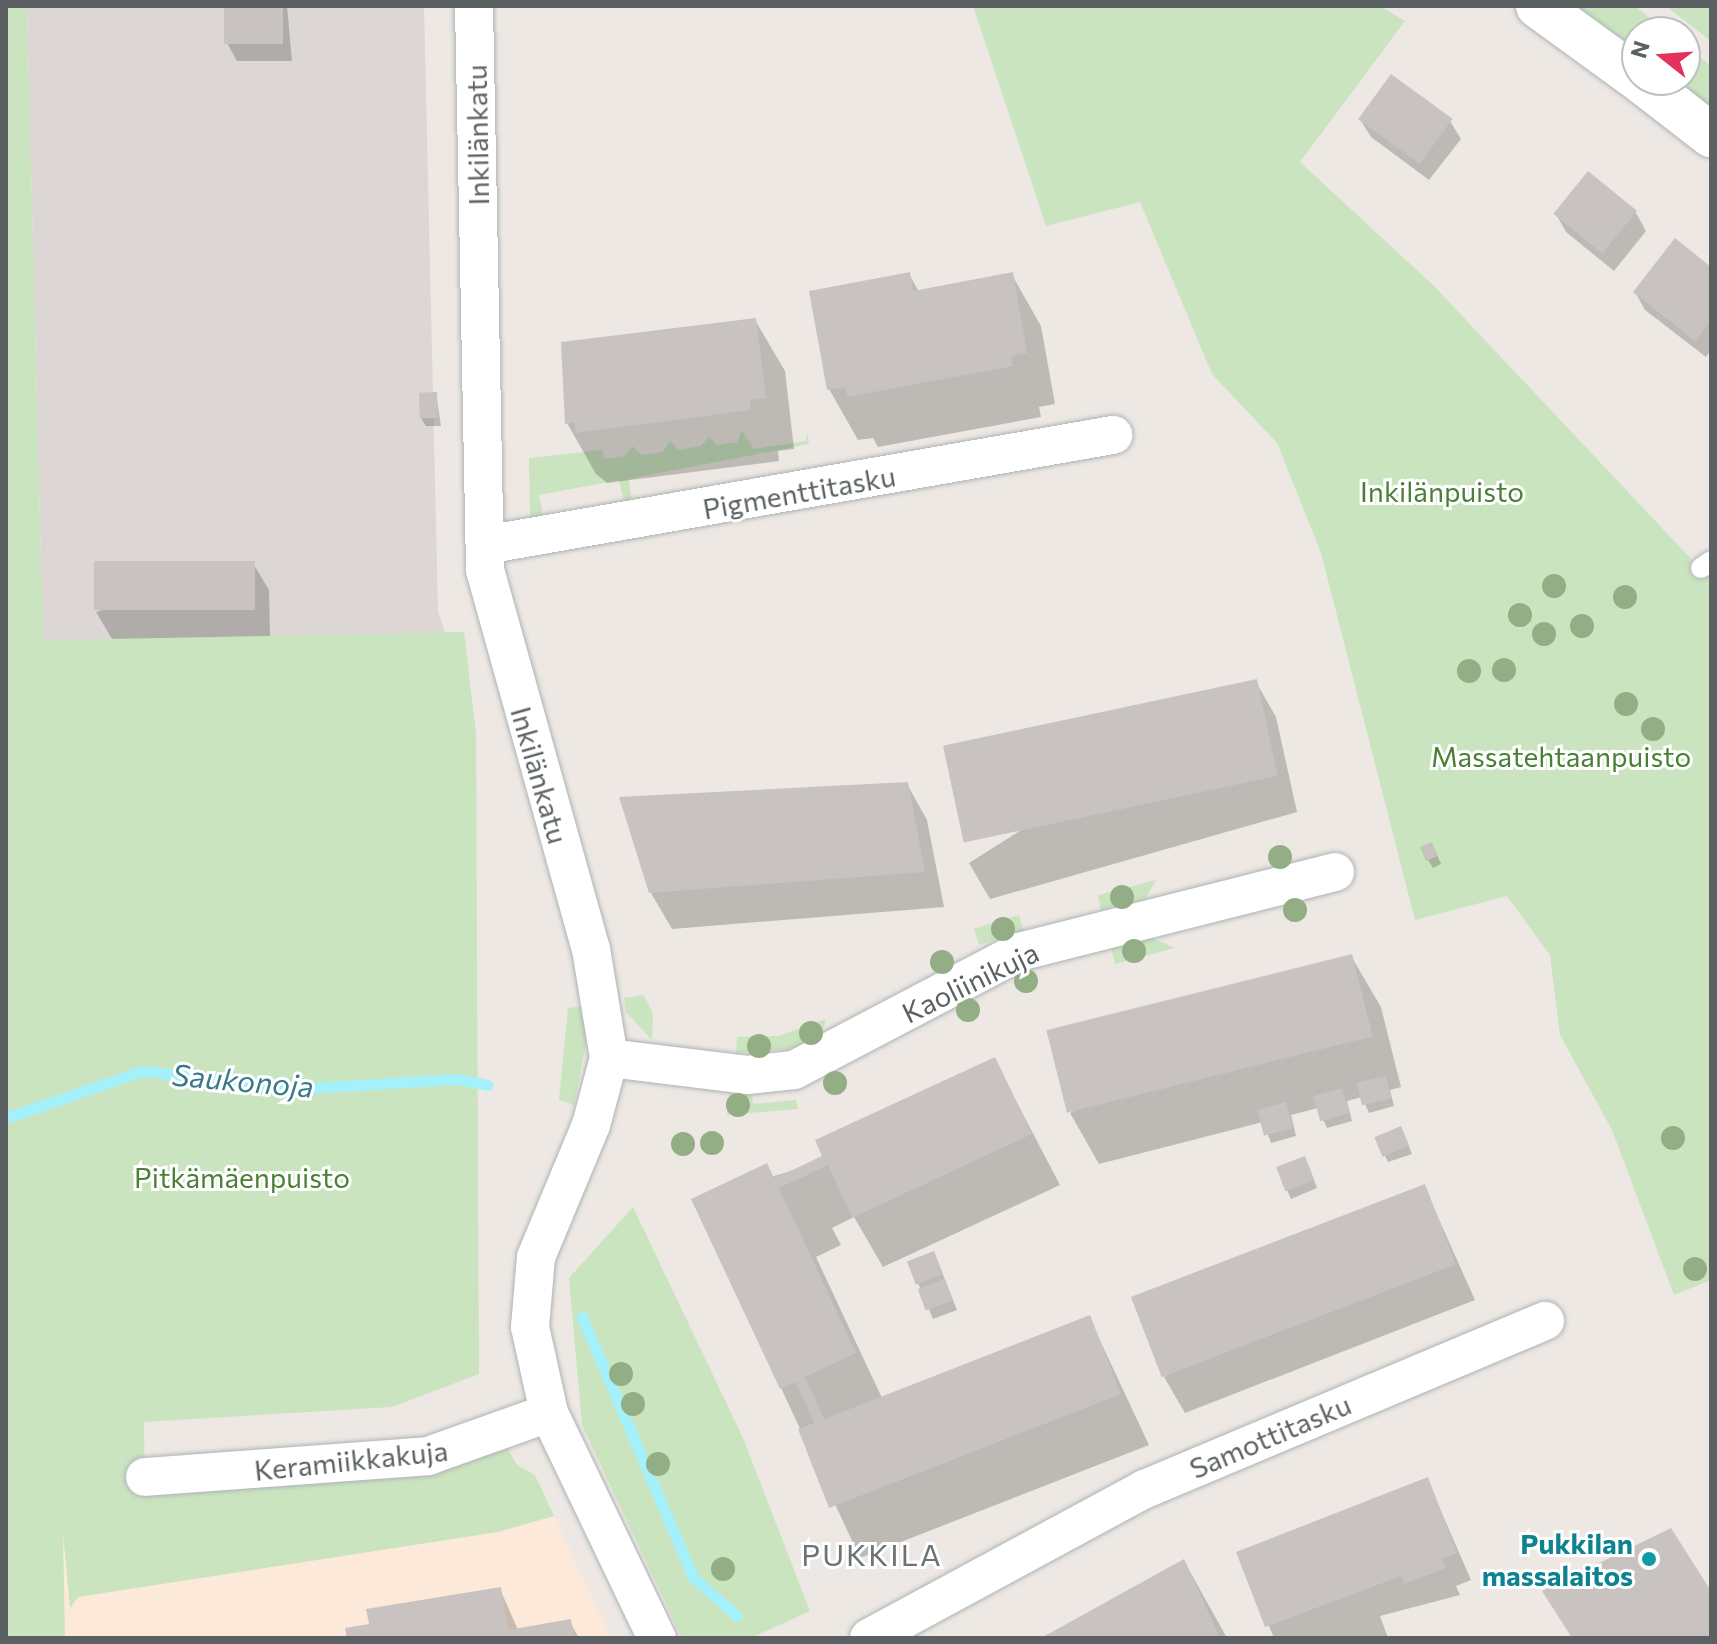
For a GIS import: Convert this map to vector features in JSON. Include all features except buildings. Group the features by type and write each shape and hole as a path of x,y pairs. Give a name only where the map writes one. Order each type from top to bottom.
{"street":[{"name":"Inkilänkatu","path":"474,6 485,545 491,607 591,949 609,1058 531,1281 534,1363 549,1413 657,1638"},
{"path":"1538,6 1621,67"},
{"path":"1660,96 1711,135"},
{"name":"Pigmenttitasku","path":"485,545 1113,435"},
{"name":"Kaoliinikuja","path":"609,1058 747,1075 794,1070 1019,952 1335,872"},
{"name":"Samottitasku","path":"869,1638 1145,1489 1545,1321"},
{"name":"Keramiikkakuja","path":"145,1477 428,1456 549,1413"}],"shaded area":[{"path":"27,6 424,6 438,611 445,633 43,640"},
{"path":"535,1475 611,1638 65,1638 62,1512"}],"green space":[{"name":"Pitkämäenpuisto","path":"6,6 27,6 43,640 464,632 476,732 479,1374 392,1407 144,1422 145,1493 404,1477 508,1449 517,1465 535,1475 554,1516 498,1532 78,1597 70,1608 63,1533 65,1638 6,1638"},
{"path":"973,6 1380,6 1405,21 1300,162 1434,286 1711,580 1711,1280 1674,1295 1612,1130 1560,1035 1550,955 1507,896 1415,920 1321,553 1277,443 1212,374 1140,202 1046,226"},
{"path":"1577,6 1635,6 1648,16 1621,16 1621,38"},
{"path":"1666,6 1711,6 1711,41 1701,33 1701,16 1679,16"},
{"path":"1701,58 1711,66 1711,108 1696,96 1701,96"},
{"path":"742,431 754,449 806,441 807,432 809,444 629,479 632,504 625,506 619,480 539,495 544,521 530,521 529,458 602,450 604,459 625,456 632,446 642,455 663,452 670,441 679,450 701,446 709,437 717,445 737,442"},
{"path":"1156,880 1145,899 1101,910 1098,895"},
{"path":"1019,915 1024,931 979,945 974,929"},
{"path":"1152,938 1175,948 1115,964 1111,948"},
{"path":"644,995 653,1014 652,1040 626,1012 624,998"},
{"path":"584,1006 586,1044 574,1105 559,1100 568,1008"},
{"path":"826,1019 821,1037 799,1048 736,1053 737,1037 778,1036"},
{"path":"730,1093 752,1095 753,1104 796,1100 798,1109 727,1115"},
{"path":"633,1207 743,1438 810,1611 751,1638 682,1638 582,1425 569,1278"}],"waterway":[{"name":"Saukonoja","path":"6,1118 142,1071 307,1088 457,1079 487,1085"},
{"name":"Saukonoja","path":"582,1317 693,1577 737,1616"}],"place":[{"name":"Pukkilan massalaitos","path":"1649,1559"}],"district":[{"name":"PUKKILA","path":"872,1554"}],"park label":[{"name":"Inkilänpuisto","path":"1442,491"},
{"name":"Massatehtaanpuisto","path":"1561,756"}]}
